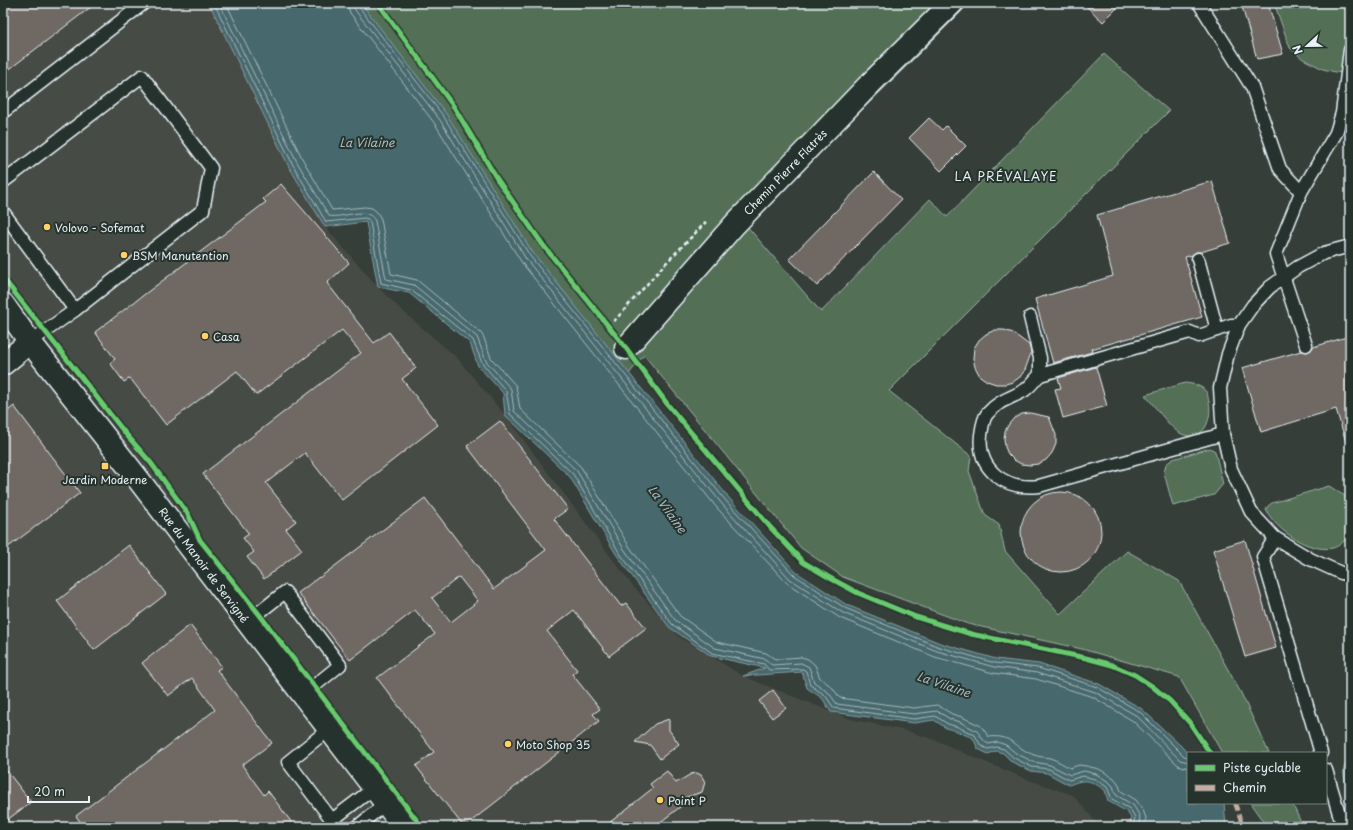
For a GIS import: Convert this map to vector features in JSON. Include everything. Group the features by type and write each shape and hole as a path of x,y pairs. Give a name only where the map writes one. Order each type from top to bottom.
{"street":[{"name":"Chemin Pierre Flatrès","path":"626,348 735,224 862,92 952,3"},
{"name":"Rue du Manoir de Servigné","path":"3,304 30,342 135,475 404,827"},
{"path":"3,364 30,342"}],"lane":[{"path":"3,112 144,3"},
{"path":"1199,3 1252,86 1280,169 1301,192"},
{"path":"1306,345 1285,277 1276,254 1301,192 1346,114 1350,50"},
{"path":"3,182 142,76 211,168 203,210 75,310 30,342"},
{"path":"3,212 75,310"},
{"path":"1350,246 1324,253 1298,267 1270,287 1253,305 1239,325 1228,354 1220,388 1223,434 1231,469 1251,512 1275,538 1310,559 1341,573 1350,575"},
{"path":"1198,259 1217,330"},
{"path":"1030,317 1040,358 1040,374"},
{"path":"1223,434 1028,488 1016,486 1003,480 991,470 984,457 980,444 986,416 1003,400 1026,389 1040,374 1190,332 1200,336 1231,325 1239,325"},
{"path":"1275,538 1263,557 1321,752"},
{"path":"247,622 285,592 340,666 303,695"},
{"path":"329,729 288,762 332,820 380,796"},
{"path":"1327,773 1343,827"},
{"path":"357,827 380,796"}],"shaded area":[{"path":"3,3 213,3 290,171 325,227 378,287 397,306 456,357 505,415 632,585 679,637 743,676 787,694 850,719 907,731 938,741 1029,780 1073,795 1100,827 3,827"}],"green space":[{"path":"360,3 961,3 965,8 746,225 821,312 930,199 947,217 1104,54 1169,111 889,391 971,456 969,471 985,515 999,525 1005,551 1060,614 1127,551 1179,581 1241,693 1269,752 1221,752 1179,677 1082,649 968,624 843,577 801,548 644,355 629,374 533,253"},
{"path":"1274,3 1350,3 1350,74 1323,69 1303,59 1290,48"},
{"path":"1185,383 1194,384 1203,388 1207,393 1209,402 1210,410 1207,424 1204,430 1193,436 1186,436 1174,429 1145,395"},
{"path":"1210,448 1215,451 1223,484 1214,495 1173,506 1164,473 1166,464 1173,459"},
{"path":"1329,486 1345,496 1349,505 1350,535 1336,547 1324,549 1314,547 1294,538 1277,525 1266,510 1272,503"},
{"path":"1251,804 1292,804 1303,827 1267,827"}],"water":[{"name":"La Vilaine","path":"209,3 222,3 227,7 225,3 361,3 447,115 533,253 729,498 796,572 847,605 940,643 996,659 1039,664 1099,684 1142,709 1187,754 1187,804 1224,804 1226,827 1129,827 1131,818 1127,812 1108,801 1105,790 1091,782 1080,781 1069,785 1047,773 1031,771 1012,762 1003,753 996,751 988,754 978,749 973,738 946,728 934,720 914,723 831,712 822,698 807,688 802,672 743,676 765,668 711,656 669,627 616,554 570,477 505,415 503,393 478,366 470,343 409,293 378,287 366,222 325,227 289,167"},
{"path":"1350,758 1350,796 1345,781 1344,767"}],"building":[{"path":"3,3 96,3 3,74"},
{"path":"1083,3 1122,3 1103,22"},
{"path":"1241,3 1268,3 1283,54 1257,59"},
{"path":"929,118 942,130 946,126 966,146 941,171 909,138"},
{"path":"874,172 901,200 817,286 789,259"},
{"path":"1212,181 1230,243 1201,252 1196,252 1185,257 1202,317 1091,349 1092,352 1053,363 1035,299 1113,276 1097,215"},
{"path":"281,184 349,263 327,283 374,343 389,332 416,368 402,379 438,425 342,500 305,453 266,483 296,521 286,529 302,550 264,579 247,557 254,552 243,538 249,534 203,474 361,353 342,330 256,395 237,371 166,425 130,378 124,382 110,363 115,359 95,332 266,202 263,199"},
{"path":"995,330 1004,330 1013,333 1029,345 1031,353 1025,370 1020,377 1013,382 996,384 987,381 980,376 975,367 973,358 974,348 979,340 986,334"},
{"path":"1350,336 1350,442 1346,442 1336,409 1261,432 1242,368 1301,351 1308,352 1313,347"},
{"path":"1096,367 1107,406 1063,418 1055,389 1061,388 1058,378"},
{"path":"14,406 80,493 3,551 3,415"},
{"path":"1030,413 1049,417 1056,435 1056,444 1052,453 1046,460 1038,464 1030,465 1021,464 1008,454 1004,439 1005,431 1014,418 1022,414"},
{"path":"500,421 568,509 554,519 621,606 626,603 646,628 609,656 574,610 547,631 577,670 572,674 600,709 593,714 599,721 464,827 416,766 434,752 377,678 435,634 415,610 350,660 298,593 425,498 494,589 546,550 467,446","holes":["459,577 478,601 451,622 432,598"]},
{"path":"1061,492 1076,495 1089,504 1098,517 1101,532 1098,547 1089,560 1076,569 1061,572 1046,569 1033,560 1024,547 1021,532 1024,517 1033,504 1046,495"},
{"path":"1245,540 1276,648 1245,657 1213,550"},
{"path":"129,545 166,594 94,650 57,601"},
{"path":"190,625 222,667 217,670 272,743 242,765 264,795 268,791 295,827 84,827 76,816 215,710 192,678 168,696 142,663"},
{"path":"773,690 786,708 772,718 759,701"},
{"path":"669,719 669,730 679,744 660,759 650,745 635,742 655,724"},
{"path":"3,766 31,802 3,823"},
{"name":"Point P","path":"667,771 676,783 691,774 697,773 701,775 705,782 702,792 681,799 684,804 654,827 604,827 653,788 650,784"}],"marked path":[{"path":"1235,804 1243,827"}],"cycle path":[{"path":"378,3 454,107 497,179 543,245 626,348 668,405 770,527 803,562 858,593 916,617 971,634 1086,658 1112,665 1135,675 1152,686 1170,701 1190,723 1209,752"},
{"path":"3,278 125,433 151,463 188,514 200,540 259,614 422,827"}],"place":[{"name":"Volovo - Sofemat","path":"47,227"},
{"name":"BSM Manutention","path":"124,255"},
{"name":"Casa","path":"205,336"},
{"name":"Jardin Moderne","path":"105,466"},
{"name":"Moto Shop 35","path":"508,744"},
{"name":"Point P","path":"660,800"}],"district":[{"name":"LA PRÉVALAYE","path":"1006,176"}]}
